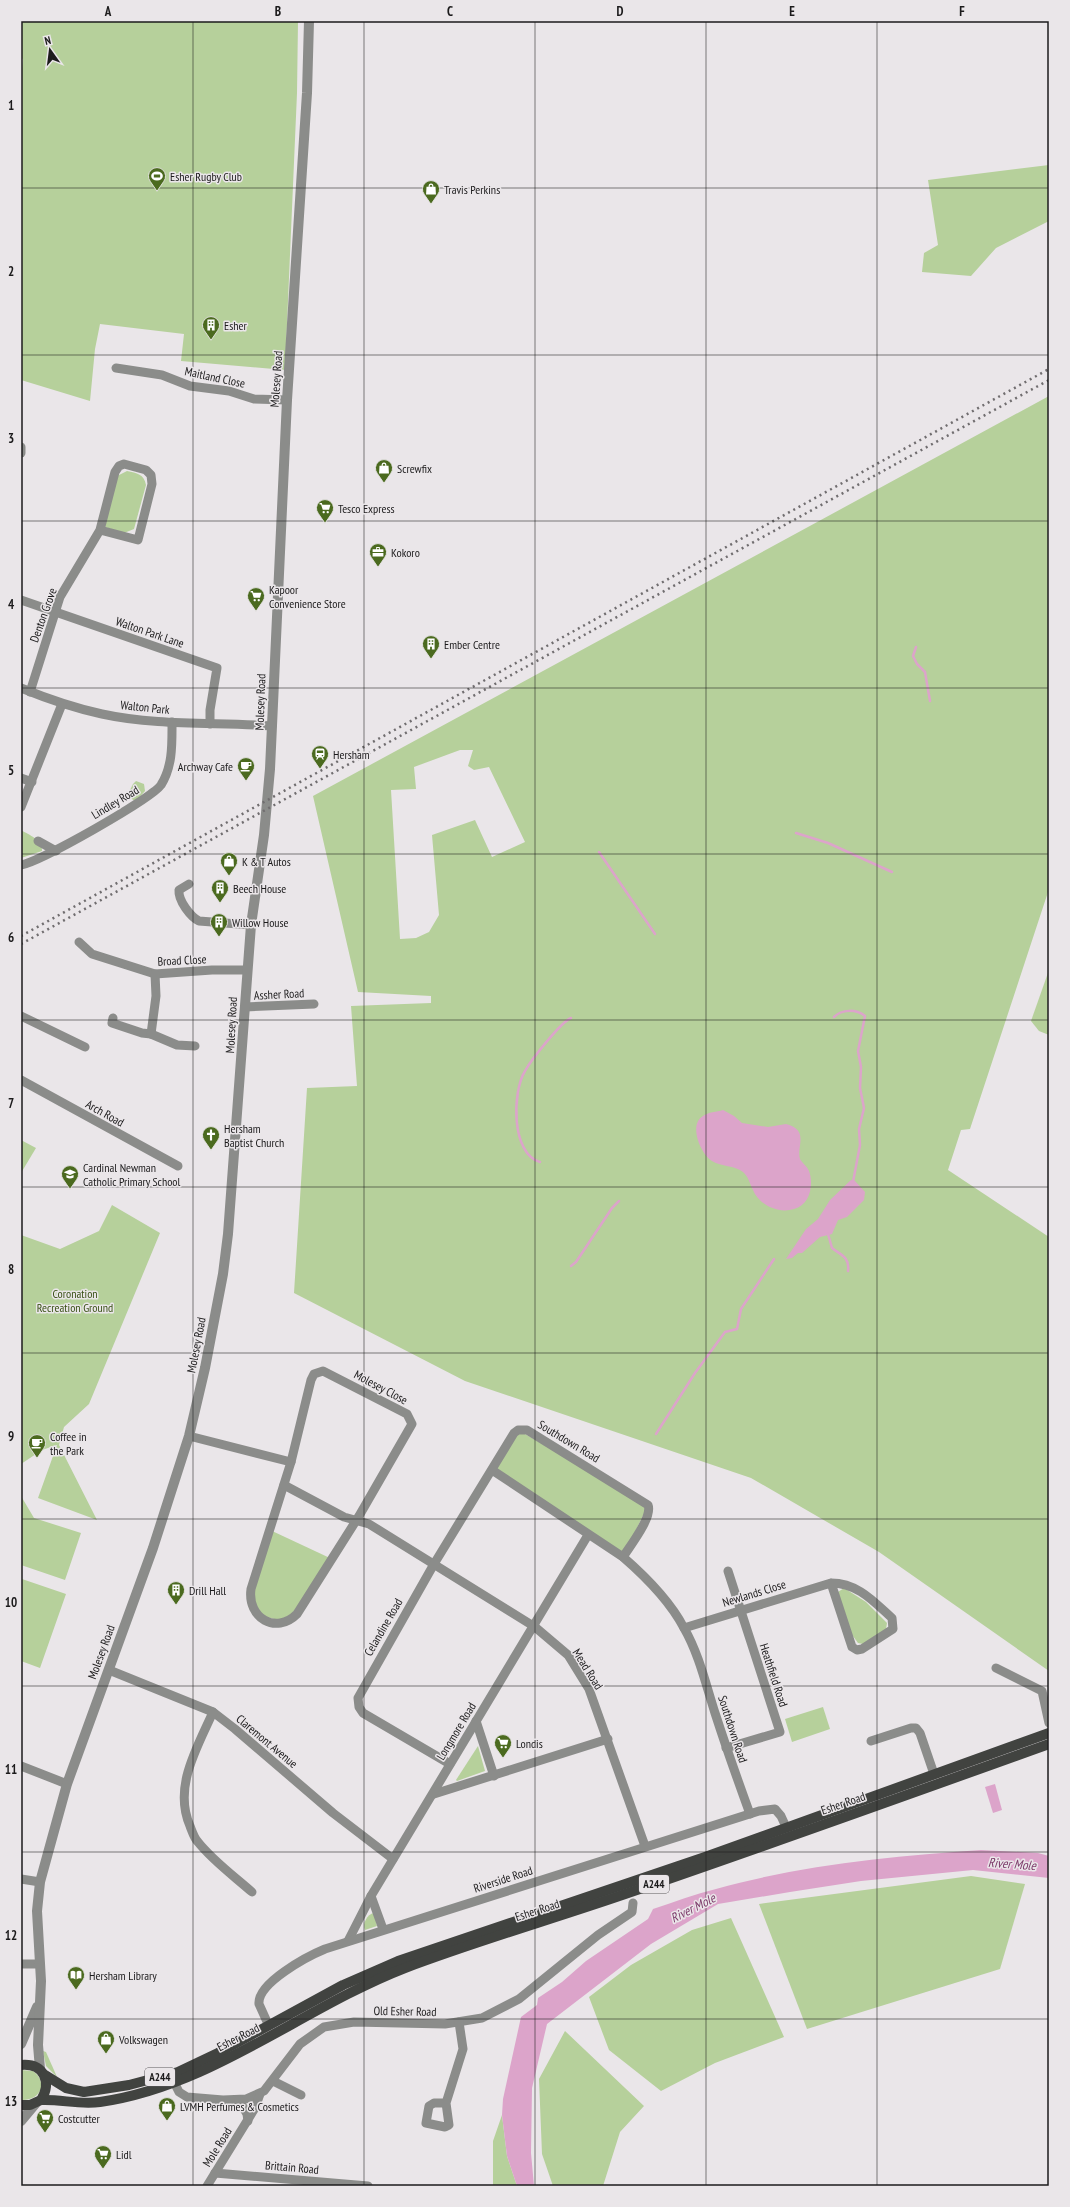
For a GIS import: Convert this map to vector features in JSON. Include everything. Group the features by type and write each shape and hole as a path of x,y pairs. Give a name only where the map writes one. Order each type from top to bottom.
{"main road":[{"name":"Esher Road","path":"21,2065 29,2065 66,2088 84,2092 145,2082 189,2067 343,1985 398,1961 649,1876 1049,1733"},
{"name":"Esher Road","path":"21,2104 38,2102 76,2104 95,2103 123,2098 174,2082 223,2060 350,1993 405,1968 630,1892 1049,1744"},
{"path":"38,2102 46,2090 42,2072"}],"street":[{"name":"Molesey Road","path":"42,2072 38,2058 40,1964 37,1911 40,1882 67,1784 153,1548 189,1436 205,1368 223,1274 228,1234 251,925 264,835 272,726 287,400 307,93 310,21"},
{"name":"Maitland Close","path":"116,368 162,375 190,386 229,391 254,399 287,400"},
{"path":"21,447 21,453"},
{"name":"Denton Grove","path":"25,690 60,597 100,530 115,472 119,466 124,464 146,470 151,475 152,484 138,540 100,530"},
{"name":"Walton Park Lane","path":"21,600 217,668 210,710 210,724"},
{"name":"Walton Park","path":"25,690 62,704 109,715 172,722 272,726"},
{"path":"21,807 62,704"},
{"name":"Lindley Road","path":"21,865 31,864 56,851 144,800 160,786 170,762 172,722"},
{"path":"21,778 32,782"},
{"path":"38,841 56,851"},
{"path":"189,884 179,890 179,895 193,918 199,921 251,925"},
{"name":"Broad Close","path":"80,941 92,954 155,974 212,970 247,970"},
{"path":"151,1034 156,996 155,974"},
{"name":"Assher Road","path":"245,1007 314,1004"},
{"path":"21,1016 85,1047"},
{"path":"113,1018 112,1023 142,1034 151,1034 177,1045 194,1046"},
{"name":"Arch Road","path":"21,1080 178,1166"},
{"name":"Molesey Close","path":"323,1371 407,1414 412,1424 410,1431 297,1614 286,1622 278,1623 265,1621 258,1617 252,1609 250,1603 251,1589 284,1485 311,1380 318,1372 323,1371"},
{"name":"Southdown Road","path":"623,1557 648,1518 650,1509 645,1502 523,1429 514,1433 492,1470 623,1557 655,1588 684,1628 698,1660 726,1748 750,1814"},
{"path":"189,1436 291,1462"},
{"name":"Celandine Road","path":"450,1764 363,1713 359,1707 360,1692 434,1564 492,1470"},
{"path":"284,1485 344,1517 355,1520"},
{"name":"Mead Road","path":"355,1520 369,1524 535,1627 568,1655 589,1689 645,1846"},
{"name":"Longmore Road","path":"348,1941 371,1896 434,1794 476,1721 535,1627 588,1535"},
{"name":"Heathfield Road","path":"726,1748 780,1732 728,1571"},
{"name":"Newlands Close","path":"684,1628 740,1609 831,1583 845,1583 864,1593 892,1618 894,1624 893,1629 862,1649 857,1650 852,1647 831,1583"},
{"path":"996,1668 1042,1691 1049,1723"},
{"name":"Claremont Avenue","path":"109,1670 213,1712 333,1813 393,1859"},
{"path":"213,1712 190,1762 183,1795 186,1816 197,1841 215,1860 252,1892"},
{"path":"476,1721 494,1776"},
{"path":"871,1741 911,1728 916,1728 920,1733 934,1774"},
{"path":"434,1794 608,1739"},
{"path":"21,1766 67,1784"},
{"name":"Riverside Road","path":"268,2024 258,2001 268,1985 304,1958 348,1941 766,1809 775,1809 782,1818 786,1827"},
{"path":"21,1879 40,1882"},
{"path":"371,1896 384,1930"},
{"name":"Old Esher Road","path":"174,2082 179,2092 187,2097 239,2100 260,2094 273,2081 304,2039 318,2030 330,2025 354,2022 433,2024 482,2018 518,1999 598,1934 632,1912 633,1903"},
{"path":"21,1964 40,1964"},
{"name":"Molesey Road","path":"21,2044 39,2003"},
{"path":"446,2103 463,2049 459,2022"},
{"path":"273,2081 301,2095"},
{"name":"Mole Road","path":"207,2186 248,2121 260,2094"},
{"name":"Mole Road","path":"239,2100 247,2114 248,2121"},
{"path":"21,2121 38,2102"},
{"name":"Brittain Road","path":"215,2173 318,2184 368,2186"}],"green space":[{"name":"Esher Rugby Club","path":"21,21 298,21 297,93 285,370 181,361 184,334 100,324 95,349 90,401 21,380 21,78 23,59 21,58"},
{"path":"1049,165 1049,221 996,248 971,276 922,272 924,253 938,245 928,180"},
{"path":"1049,396 1049,889 970,1129 961,1130 948,1170 1049,1237 1049,1671 879,1552 751,1478 465,1381 294,1293 307,1088 357,1086 351,1006 431,1003 431,996 358,992 313,796","holes":["460,750 473,750 468,766 474,770 489,767 525,842 492,857 475,820 432,835 439,915 429,932 416,938 400,939 391,790 416,789 414,767"]},
{"path":"127,471 137,473 142,476 146,485 134,529 124,533 105,527 117,476"},
{"path":"136,781 144,784 145,791 137,800 133,800 128,794"},
{"path":"21,830 38,841 42,847 42,851 21,858"},
{"path":"1049,970 1049,1035 1039,1031 1031,1021"},
{"path":"21,1140 36,1148 21,1173"},
{"name":"Coronation Recreation Ground","path":"112,1205 160,1233 89,1404 64,1427 59,1445 97,1520 38,1498 57,1445 42,1450 21,1464 21,1235 60,1249 99,1231"},
{"path":"518,1430 648,1505 623,1557 492,1470"},
{"path":"21,1496 34,1518 81,1533 65,1580 21,1565"},
{"path":"270,1530 332,1559 286,1622 255,1614 250,1603"},
{"path":"21,1575 22,1579 66,1594 40,1668 21,1661"},
{"path":"844,1588 866,1602 887,1623 886,1629 863,1644 858,1643 850,1632 838,1592"},
{"path":"823,1707 830,1729 792,1742 785,1719"},
{"path":"478,1746 485,1771 457,1781 456,1780"},
{"path":"971,1876 1025,1884 1000,1969 807,2029 759,1904"},
{"path":"374,1913 377,1926 365,1930 364,1925 366,1920 369,1915"},
{"path":"731,1918 784,2037 715,2063 661,2091 609,2050 589,1997 631,1965 692,1930"},
{"path":"565,2031 644,2106 620,2132 603,2186 553,2186 542,2154 539,2079"},
{"path":"43,2051 46,2052 57,2077 46,2066"},
{"path":"21,2070 33,2071 41,2081 40,2090 33,2098 28,2100 21,2100"},
{"path":"502,2115 507,2156 517,2186 493,2186 493,2141"}],"water":[{"path":"723,1110 734,1116 742,1123 768,1127 786,1124 798,1130 800,1135 800,1159 809,1171 811,1182 809,1194 804,1203 799,1207 788,1210 770,1207 764,1204 756,1195 748,1178 743,1172 736,1168 716,1163 708,1157 700,1146 696,1132 697,1126 699,1120 703,1116"},
{"path":"851,1180 855,1181 865,1192 864,1200 847,1217 838,1220 832,1234 820,1237 802,1253 798,1253 792,1258 786,1259 806,1229 818,1219 830,1200"},
{"path":"995,1784 1002,1810 993,1813 985,1787"},
{"name":"River Mole","path":"981,1850 1038,1853 1049,1856 1049,1878 973,1870 861,1881 790,1892 718,1904 651,1944 547,2024 532,2088 531,2153 534,2186 517,2186 507,2156 502,2115 503,2099 521,2017 537,2005 538,1998 562,1982 586,1961 648,1919 653,1909 708,1891 748,1881 814,1868 915,1855"}],"waterway":[{"path":"916,647 913,656 917,664 925,672 930,701"},
{"path":"796,833 828,843 892,872"},
{"path":"599,852 655,934"},
{"path":"834,1017 845,1011 853,1011 865,1016 858,1051 861,1067 860,1088 864,1108 859,1129 860,1145 853,1182"},
{"path":"540,1162 530,1157 519,1135 516,1107 518,1093 525,1071 533,1059 560,1026 571,1018"},
{"path":"571,1266 576,1262 612,1208 619,1201"},
{"path":"828,1234 832,1248 842,1255 848,1262 848,1271"},
{"path":"656,1434 695,1373 725,1332 737,1329 741,1309 774,1259"}],"railway":[{"path":"21,936 1049,369"},
{"path":"21,944 1049,380"}],"place":[{"name":"Esher Rugby Club","path":"157,191"},
{"name":"Travis Perkins","path":"431,204"},
{"name":"Esher","path":"211,340"},
{"name":"Screwfix","path":"384,483"},
{"name":"Tesco Express","path":"325,523"},
{"name":"Kokoro","path":"378,567"},
{"name":"Kapoor Convenience Store","path":"256,611"},
{"name":"Ember Centre","path":"431,659"},
{"name":"Hersham","path":"320,769"},
{"name":"Archway Cafe","path":"246,781"},
{"name":"K & T Autos","path":"229,876"},
{"name":"Beech House","path":"220,903"},
{"name":"Willow House","path":"219,937"},
{"name":"Hersham Baptist Church","path":"211,1150"},
{"name":"Cardinal Newman Catholic Primary School","path":"70,1189"},
{"name":"Coffee in the Park","path":"37,1458"},
{"name":"Drill Hall","path":"176,1605"},
{"name":"Londis","path":"503,1758"},
{"name":"Hersham Library","path":"76,1990"},
{"name":"Volkswagen","path":"106,2054"},
{"name":"LVMH Perfumes & Cosmetics","path":"167,2121"},
{"name":"Costcutter","path":"45,2133"},
{"name":"Lidl","path":"103,2169"}]}
